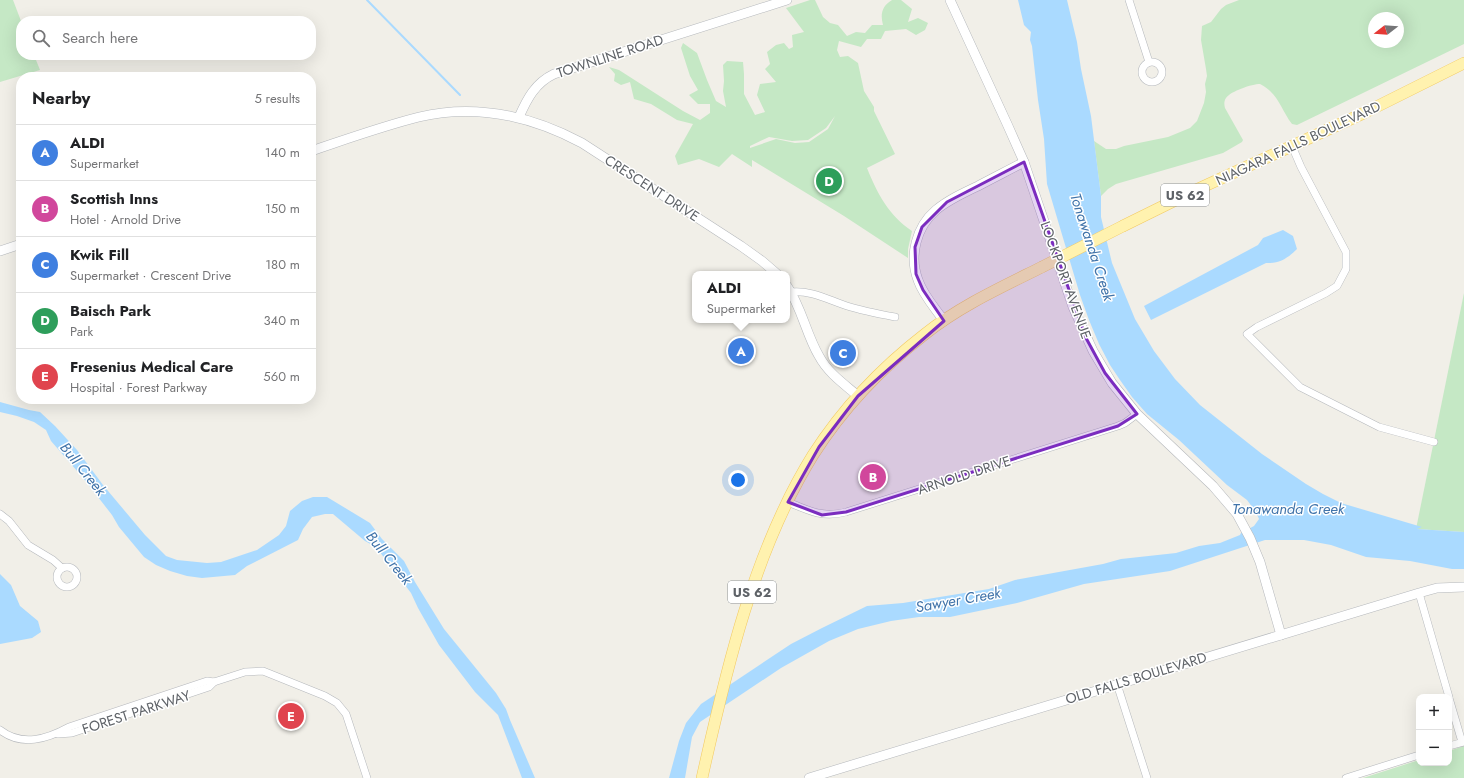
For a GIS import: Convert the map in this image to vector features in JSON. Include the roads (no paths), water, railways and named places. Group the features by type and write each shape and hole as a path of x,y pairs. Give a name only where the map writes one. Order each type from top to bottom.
{"main road":[{"name":"NIAGARA FALLS BOULEVARD","path":"702,778 715,717 733,650 753,588 769,545 788,502 818,447 858,396 903,353 925,334 977,300 1198,189 1364,113 1464,63"}],"street":[{"name":"TOWNLINE ROAD","path":"519,117 534,89 542,81 554,74 787,0"},
{"name":"LOCKPORT AVENUE","path":"950,0 1024,162 1068,292 1086,338 1105,373 1121,396 1137,414 1222,495 1237,514 1255,548 1281,635"},
{"path":"1129,0 1149,62"},
{"path":"316,149 396,124 427,116 469,112 492,113 519,117"},
{"name":"CRESCENT DRIVE","path":"519,117 551,128 582,143 752,253 773,271"},
{"path":"1292,146 1301,167 1346,252 1346,269 1337,286 1326,293 1257,327 1247,334 1300,387 1379,427 1434,442"},
{"path":"944,321 923,290 916,274 914,254 919,233 931,215 941,206 1024,162"},
{"path":"0,251 16,246"},
{"path":"790,289 814,293 846,306 895,317"},
{"path":"790,291 798,305 812,342 823,362 833,374 858,396"},
{"name":"ARNOLD DRIVE","path":"788,502 809,511 822,514 832,515 846,512 1118,426 1125,423 1137,414"},
{"path":"0,514 8,521 28,545 53,560 62,568"},
{"name":"OLD FALLS BOULEVARD","path":"809,778 1419,593 1437,588 1464,587"},
{"path":"1419,593 1448,694"},
{"name":"FOREST PARKWAY","path":"0,730 13,737 23,740 41,739 56,734 69,727 207,681 214,682 245,672 263,671 332,700 342,708 346,714 367,778"},
{"path":"1117,684 1147,778"},
{"path":"1452,707 1463,742 1452,745"},
{"path":"1346,778 1416,756"}],"water":[{"name":"Tonawanda Creek","path":"1018,0 1067,0 1077,42 1091,116 1101,196 1101,217 1112,263 1135,319 1154,351 1175,379 1200,405 1262,454 1323,494 1341,503 1422,527 1417,529 1464,532 1464,569 1452,569 1410,561 1366,557 1331,545 1304,540 1265,540 1170,571 1084,584 1017,603 950,617 919,617 891,621 858,629 829,641 781,668 700,722 692,737 685,778 669,778 679,741 686,723 701,704 791,644 867,606 903,603 989,589 1015,580 1103,564 1121,559 1176,553 1199,546 1220,543 1240,535 1254,526 1259,519 1256,512 1247,500 1227,485 1179,440 1147,414 1120,380 1099,344 1080,295 1047,184 1044,139 1030,40 1031,32 1024,25"},
{"path":"1283,230 1293,236 1297,249 1287,258 1266,263 1151,320 1144,306 1258,245 1263,238"},
{"name":"Bull Creek","path":"0,402 40,412 77,450 103,485 145,535 166,556 177,560 207,563 221,562 257,550 279,535 286,526 290,511 302,501 313,497 327,497 370,523 382,539 404,561 444,629 496,693 506,709 535,778 522,778 498,715 475,692 439,645 411,593 376,547 365,541 333,514 312,517 303,529 298,540 247,566 235,575 202,578 187,576 170,571 156,565 144,557 119,527 112,515 84,479 51,441 46,430 34,422 0,412"},
{"path":"0,574 11,585 20,606 38,621 41,632 32,638 0,644"}],"waterway":[{"path":"367,0 460,95"}],"place":[{"name":"Baisch Park","path":"829,181"},
{"name":"ALDI","path":"741,351"},
{"name":"Kwik Fill","path":"843,353"},
{"name":"Scottish Inns","path":"873,477"},
{"name":"Fresenius Medical Care","path":"291,716"}],"water label":[{"name":"Sawyer Creek","path":"958,600"}]}
